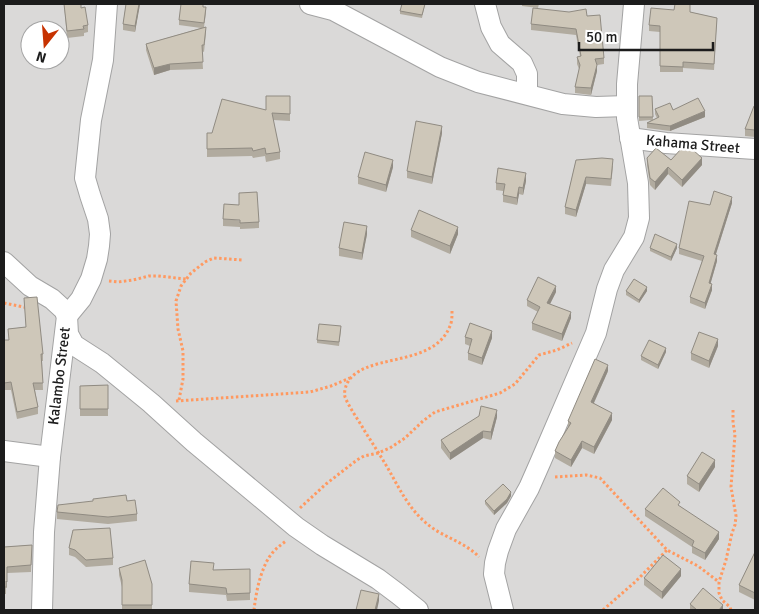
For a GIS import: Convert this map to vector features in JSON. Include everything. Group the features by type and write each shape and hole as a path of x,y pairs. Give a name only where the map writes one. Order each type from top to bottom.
{"street":[{"name":"Kalambo Street","path":"42,610 44,532 50,457 66,316 81,299 91,279 97,259 100,234 98,220 85,178 91,120 103,60 107,4"},
{"path":"310,4 333,10 440,67 478,82 563,104 596,107 627,106"},
{"path":"485,4 491,27 500,44 522,63 527,74 527,94"},
{"path":"503,610 494,574 498,551 506,529 529,488 596,333 607,289 614,270 634,237 639,218 638,183 630,138 626,84 634,4"},
{"name":"Kahama Street","path":"630,138 666,143 755,149"},
{"path":"4,262 30,286 52,299 64,310 68,334 74,345 102,363 151,403 194,442 292,523 322,545 378,579 418,610"},
{"path":"4,451 50,457"}],"path":[{"path":"179,400 183,379 183,351 178,329 176,301 180,286 191,273 205,262 214,258 243,260"},
{"path":"91,279 118,282 149,276 186,279"},
{"path":"452,311 450,325 444,336 435,346 411,356 370,366 355,373 350,378 344,393 401,493 424,522 467,547 494,574"},
{"path":"254,610 256,592 268,559 274,551 291,537 292,523 302,506 326,484 364,456 378,454 390,448 405,438 435,412 500,393 515,384 539,355 557,350 596,333"},
{"path":"151,403 310,392 332,386 350,378"},
{"path":"732,610 722,600 719,593 719,582 736,516 731,487 735,434 733,409"},
{"path":"529,488 548,477 586,475 600,478 667,550 698,566 719,582"},
{"path":"603,610 667,550"}],"shaded area":[{"path":"4,4 755,4 755,610 4,610"}],"building":[{"path":"64,4 81,4 81,8 85,7 88,25 83,26 84,29 70,31 70,20 66,20"},
{"path":"126,4 139,4 135,26 123,24"},
{"path":"181,4 203,4 203,7 206,7 204,23 179,20"},
{"path":"402,4 425,4 422,15 400,11"},
{"path":"675,4 690,4 690,12 717,18 714,64 683,62 683,67 660,66 660,26 649,25 651,8 674,10"},
{"path":"533,8 569,12 586,9 587,16 600,15 604,58 595,59 597,65 591,88 575,87 580,65 577,57 581,56 576,29 531,24"},
{"path":"206,27 204,45 202,45 203,62 170,64 154,68 146,44"},
{"path":"266,96 290,96 290,114 272,113 280,152 266,154 265,148 253,151 252,148 207,149 207,133 212,133 222,99 266,110"},
{"path":"639,96 652,96 653,117 639,117"},
{"path":"698,98 705,111 670,126 647,123 659,117 655,109 670,103 673,110"},
{"path":"754,106 755,130 745,129"},
{"path":"416,121 442,126 432,177 407,171"},
{"path":"656,148 671,160 681,149 693,150 702,158 682,180 668,167 655,182 650,178 647,158"},
{"path":"365,152 393,160 386,185 358,177"},
{"path":"613,159 611,179 586,177 576,210 565,207 576,160"},
{"path":"498,168 526,173 523,188 519,187 517,198 503,195 505,184 496,183"},
{"path":"714,191 732,197 714,254 717,255 709,283 712,284 705,303 690,297 704,256 679,248 689,201 710,205"},
{"path":"257,192 259,222 240,223 240,220 223,219 224,204 239,205 239,193"},
{"path":"419,210 458,227 450,246 411,230"},
{"path":"344,222 367,226 362,253 339,248"},
{"path":"655,234 677,244 671,257 650,248"},
{"path":"538,277 556,286 547,303 571,312 562,334 532,323 540,307 527,300"},
{"path":"634,279 647,287 639,300 626,291"},
{"path":"37,297 43,354 41,354 43,383 33,383 38,407 17,412 11,382 4,383 4,340 9,340 8,329 26,327 24,298"},
{"path":"470,323 492,331 482,358 468,353 472,339 465,337"},
{"path":"319,324 341,326 339,342 317,340"},
{"path":"699,332 718,339 709,361 691,353"},
{"path":"649,340 666,348 658,365 641,356"},
{"path":"595,359 608,365 591,402 612,413 594,447 582,441 571,460 555,451 571,423 568,421"},
{"path":"108,385 108,409 80,409 80,386"},
{"path":"481,406 497,410 491,432 483,431 450,453 441,440 479,416"},
{"path":"702,452 715,460 699,484 687,476"},
{"path":"503,484 511,492 507,499 494,511 485,501"},
{"path":"663,488 680,502 678,505 719,532 705,553 692,546 694,541 645,509"},
{"path":"126,495 127,501 135,500 137,514 108,517 57,512 58,505"},
{"path":"110,528 113,558 86,560 75,550 69,548 73,530"},
{"path":"32,545 31,565 7,567 6,587 4,587 4,547"},
{"path":"755,552 755,593 739,585"},
{"path":"663,555 681,569 662,592 644,578"},
{"path":"145,560 152,584 152,605 122,605 122,580 119,568"},
{"path":"191,561 214,563 213,570 250,569 250,593 227,594 226,588 189,584"},
{"path":"703,588 723,605 719,610 697,610 690,604"},
{"path":"361,590 379,594 375,610 356,610"}]}
